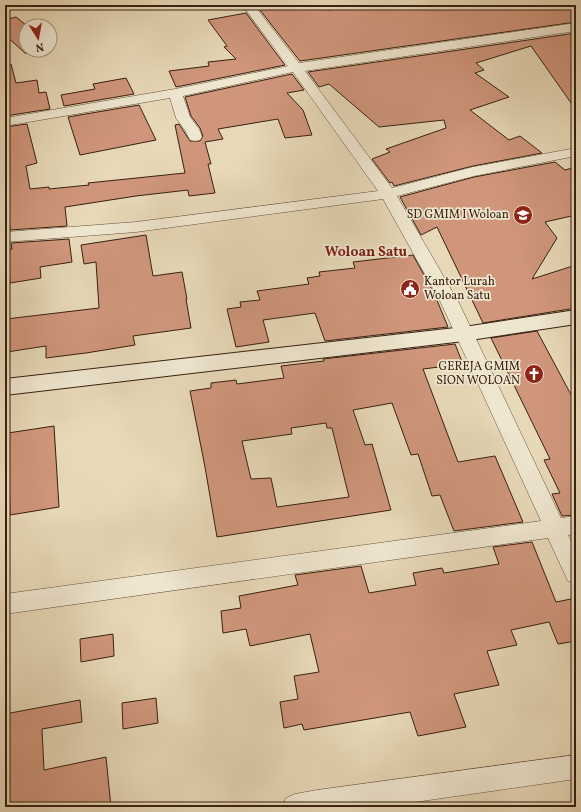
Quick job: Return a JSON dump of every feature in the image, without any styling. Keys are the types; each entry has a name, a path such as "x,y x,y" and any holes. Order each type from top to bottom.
{"main road":[{"path":"5,387 464,334 576,317"}],"street":[{"path":"248,5 388,194 450,303 576,574"},
{"path":"5,122 175,93 295,68 576,27"},
{"path":"175,93 183,118 192,129 195,137"},
{"path":"5,237 136,227 388,194 473,172 576,152"},
{"path":"5,604 576,526"},
{"path":"295,807 371,801 576,767"}],"building":[{"path":"256,5 288,5 291,8 304,5 322,5 327,10 376,5 576,5 576,22 300,61"},
{"path":"246,13 285,65 176,87 169,71 209,66 208,62 236,59 224,47 227,46 208,20"},
{"path":"16,17 18,19 18,47 5,35 5,20"},
{"path":"576,33 576,110 531,46 476,63 484,70 475,73 509,97 470,110 509,140 520,136 542,153 473,166 394,186 392,182 390,183 372,159 390,152 386,149 446,128 444,120 379,127 329,84 319,87 308,72"},
{"path":"11,64 16,83 37,80 39,93 46,92 50,109 5,116 5,65"},
{"path":"292,74 304,90 287,93 303,110 312,135 285,138 278,119 218,129 223,139 205,142 211,164 208,164 215,193 189,196 188,190 65,207 67,226 10,230 7,203 9,202 7,154 5,154 5,127 27,124 37,163 26,166 30,189 49,187 49,189 89,185 88,183 185,173 175,125 179,124 190,141 200,141 203,136 200,128 191,116 185,97"},
{"path":"126,78 134,94 64,106 61,95 95,89 93,84"},
{"path":"139,105 156,140 80,155 68,117"},
{"path":"555,162 565,170 576,167 576,215 545,222 557,238 532,279 576,265 576,308 483,323 437,227 421,235 400,197 474,177"},
{"path":"146,235 153,276 182,272 191,328 133,336 135,345 86,353 46,358 46,346 7,352 6,319 99,308 96,262 84,264 81,245"},
{"path":"69,239 72,262 40,267 41,278 10,283 8,250 12,249 11,243"},
{"path":"413,255 434,293 448,327 325,341 315,313 263,320 269,342 236,347 227,309 241,307 240,302 260,300 257,291 309,284 307,278 320,276 319,272 355,268 353,262"},
{"path":"537,331 576,404 576,515 562,516 552,494 560,493 544,460 550,459 491,338"},
{"path":"455,344 463,364 423,369 458,462 495,456 523,522 454,531 440,495 432,496 418,454 411,455 392,403 353,410 365,445 372,444 391,510 217,537 190,391 211,388 211,383 236,380 237,384 284,378 281,366 324,361 323,359","holes":["326,423 327,428 332,428 349,497 277,507 271,478 251,479 242,441 292,434 291,428"]},
{"path":"54,426 59,507 10,515 8,433"},
{"path":"532,542 556,602 576,598 576,641 558,644 549,622 511,630 517,645 487,651 499,685 454,694 466,727 418,736 410,712 304,730 302,724 284,728 280,702 298,699 294,676 319,672 310,634 250,646 246,629 223,633 221,611 241,608 239,596 298,585 295,575 361,566 369,593 416,585 413,573 442,568 444,573 499,564 493,547"},
{"path":"113,634 114,656 81,662 80,639"},
{"path":"156,698 158,723 123,729 122,703"},
{"path":"80,700 82,722 42,729 44,770 106,757 111,807 5,807 5,714"}],"place":[{"name":"SD GMIM I Woloan","path":"523,215"},
{"name":"Kantor Lurah Woloan Satu","path":"410,289"},
{"name":"GEREJA GMIM SION WOLOAN","path":"534,374"}],"district":[{"name":"Woloan Satu","path":"366,252"}]}
